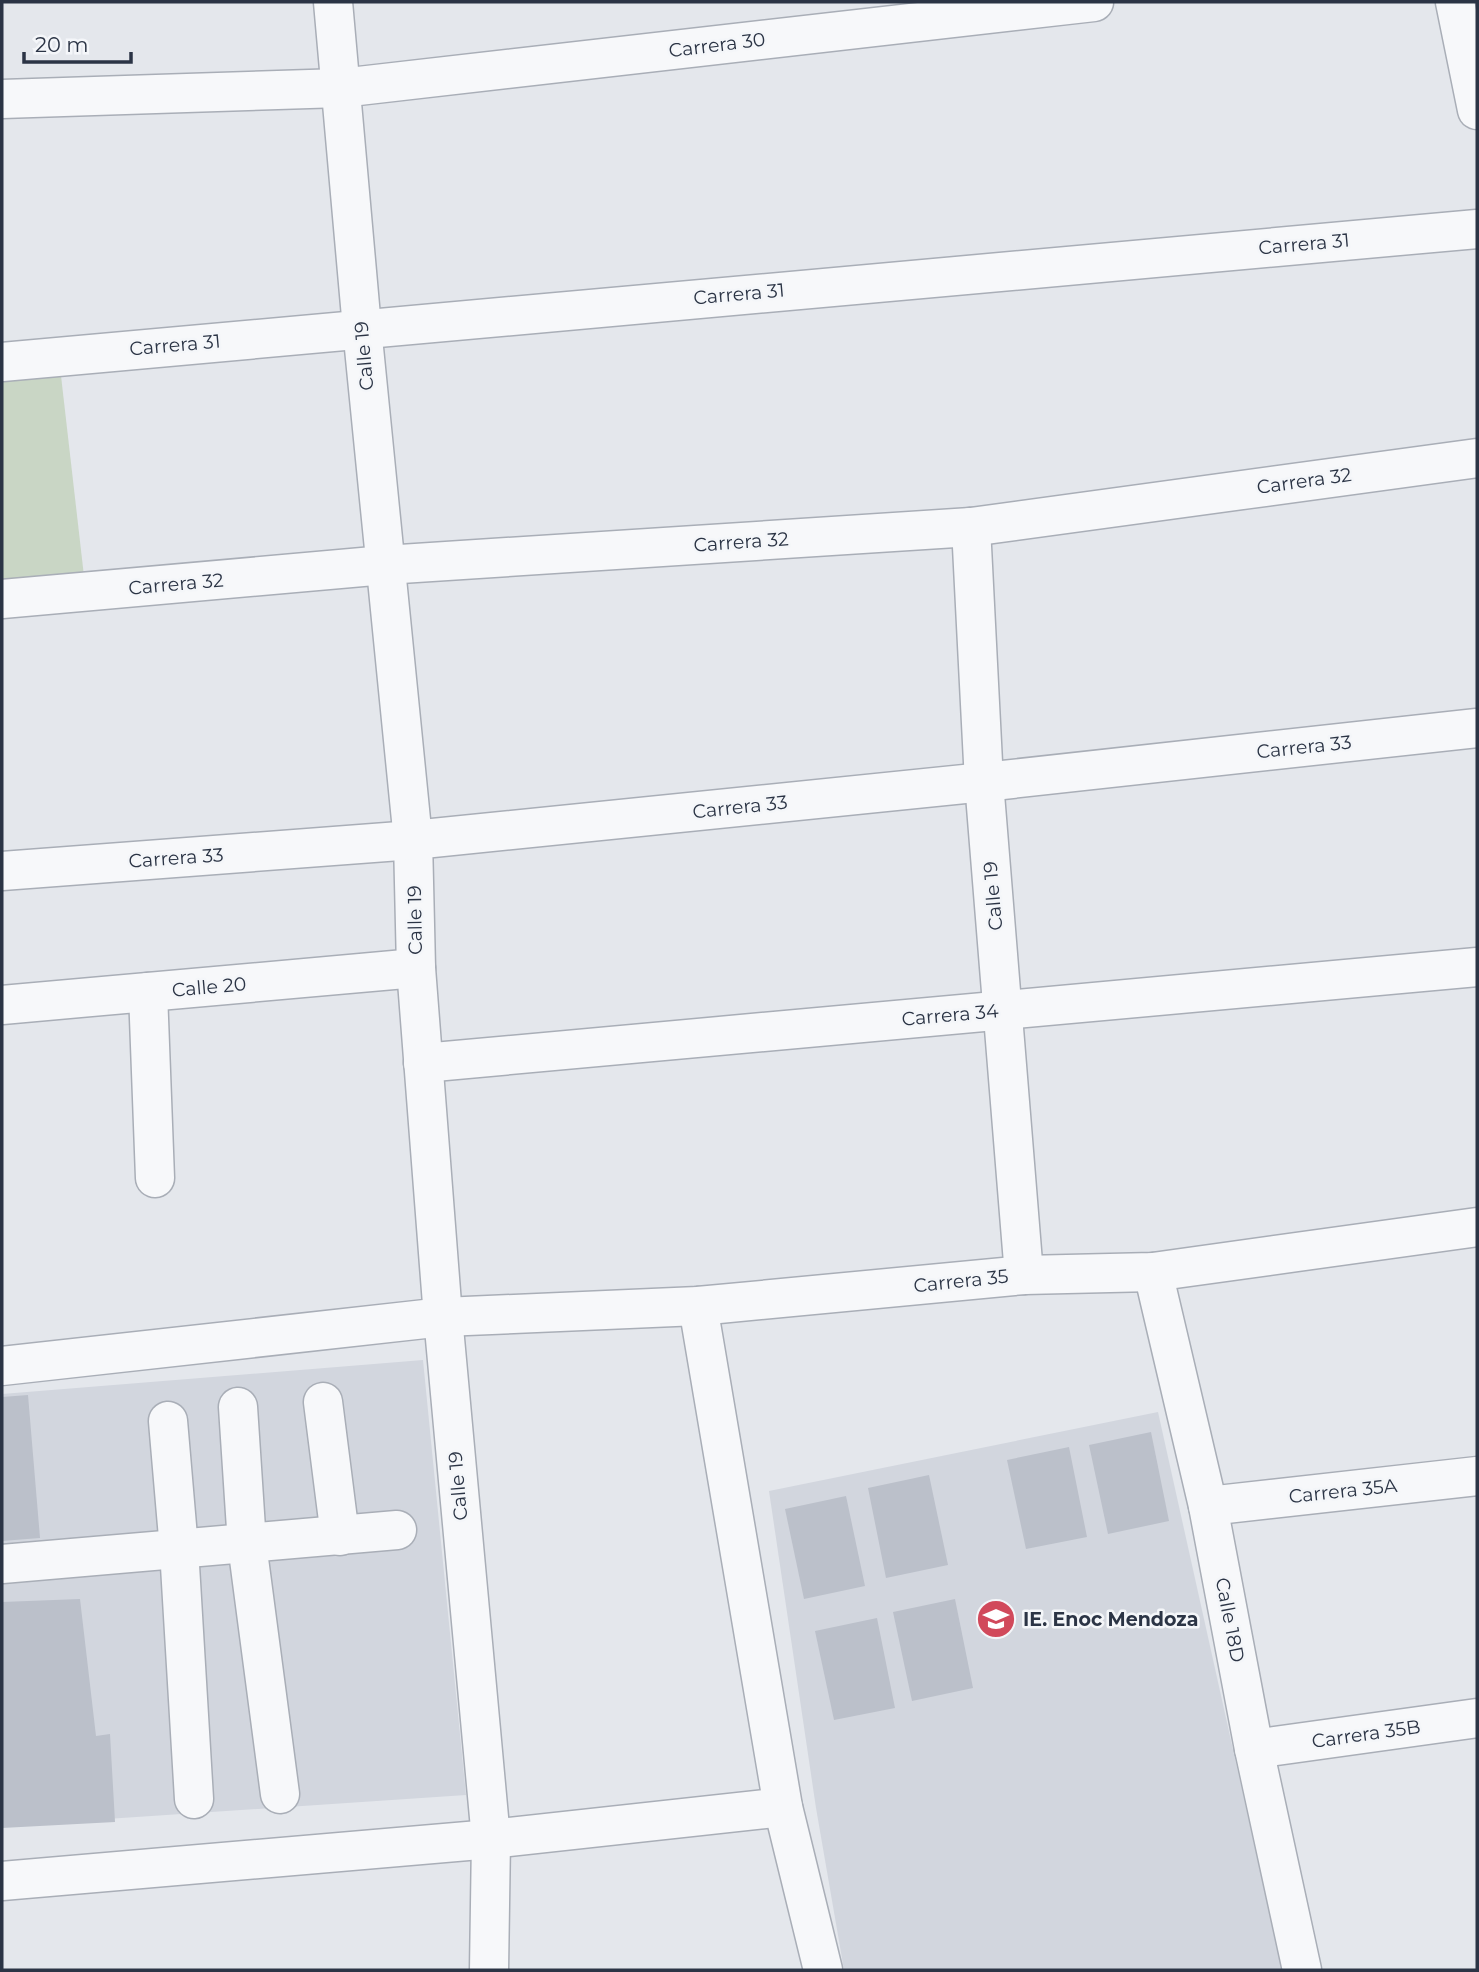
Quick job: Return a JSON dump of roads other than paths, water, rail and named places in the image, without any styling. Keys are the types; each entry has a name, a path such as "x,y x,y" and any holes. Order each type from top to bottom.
{"street":[{"name":"Calle 19","path":"333,2 362,328 413,840 416,968 423,1063 443,1317 491,1839 489,1970"},
{"name":"Carrera 30","path":"2,99 341,88 1094,2"},
{"path":"1463,16 1477,110"},
{"name":"Carrera 31","path":"2,362 1477,229"},
{"name":"Carrera 32","path":"2,599 385,565 971,527 1477,458"},
{"name":"Calle 19","path":"971,527 984,782 1024,1275"},
{"name":"Carrera 33","path":"2,871 413,840 1477,728"},
{"name":"Carrera 34","path":"423,1063 1477,967"},
{"name":"Calle 20","path":"2,1004 416,968"},
{"path":"148,992 155,1178"},
{"name":"Carrera 35","path":"2,1366 443,1317 698,1306 1024,1275 1153,1272 1477,1227"},
{"name":"Calle 18D","path":"1153,1272 1208,1506 1254,1749 1302,1970"},
{"path":"698,1306 783,1807 823,1970"},
{"path":"323,1402 340,1536"},
{"path":"238,1407 247,1544 280,1794"},
{"path":"168,1421 179,1549 194,1799"},
{"name":"Carrera 35A","path":"1208,1506 1477,1476"},
{"path":"2,1564 397,1530"},
{"name":"Carrera 35B","path":"1254,1749 1477,1718"},
{"path":"2,1881 491,1839 783,1807"}],"place":[{"name":"IE. Enoc Mendoza","path":"996,1619"}]}
